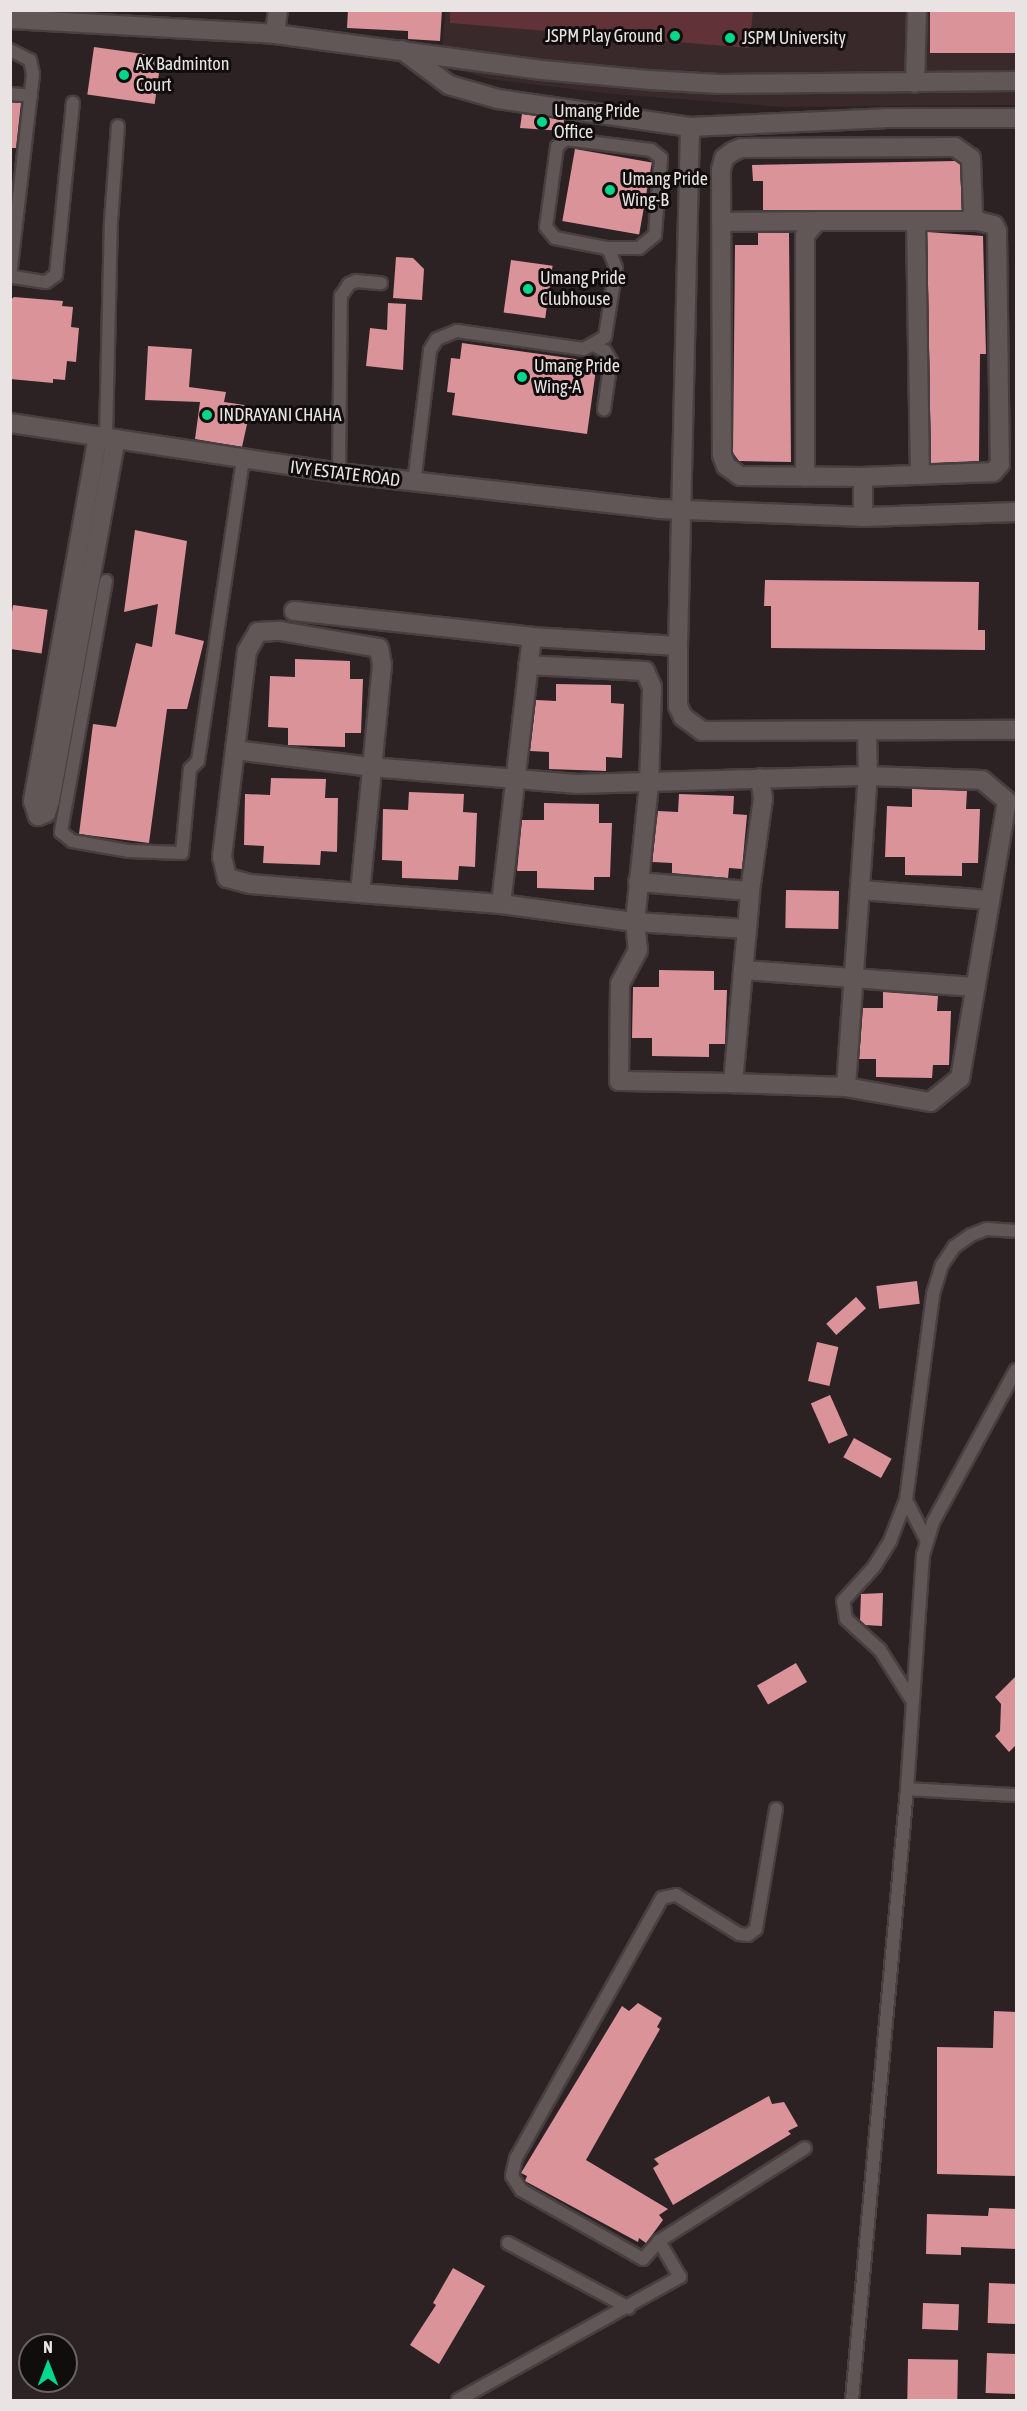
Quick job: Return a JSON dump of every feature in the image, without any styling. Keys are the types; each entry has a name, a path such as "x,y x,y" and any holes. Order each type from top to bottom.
{"street":[{"path":"275,33 278,10"},
{"path":"915,83 917,10"},
{"path":"12,16 275,33 542,70 649,80 720,84 1017,81"},
{"path":"402,50 449,85 498,99 690,127 885,118 1017,118"},
{"path":"690,127 678,646 678,706 683,717 702,731 1017,730"},
{"path":"721,222 978,221 994,225 997,231 1000,464 993,472 863,477 740,476 726,466 722,455 721,222 724,158 741,148 955,147 971,158 971,209 978,221"},
{"path":"805,477 802,244 805,235 818,221"},
{"path":"916,221 920,475"},
{"name":"IVY ESTATE ROAD","path":"10,423 339,474 681,511 863,517 1017,512"},
{"path":"80,632 33,801 38,816 46,813 50,801 80,632 107,437"},
{"path":"863,477 863,517"},
{"path":"294,611 532,637 678,646"},
{"path":"360,893 382,665 379,648 280,631 258,632 248,651 235,750 222,857 227,878 250,884 360,893 501,904 635,922 747,928"},
{"path":"501,904 532,637"},
{"path":"235,750 371,767 515,781 649,785 760,778 868,776 982,780 1007,801 960,1078 930,1102 846,1087 619,1081 620,984 638,950 635,922 649,785 652,687 645,671 528,665"},
{"path":"846,1087 868,776 867,731"},
{"path":"733,1083 750,891 763,800 760,778"},
{"path":"638,882 750,891"},
{"path":"860,890 990,900"},
{"path":"743,970 975,987"}],"lane":[{"path":"10,50 21,52 30,60 33,74 16,190 12,277 46,282 56,275 73,104"},
{"path":"10,94 31,96"},
{"path":"107,437 111,221 118,126"},
{"path":"414,483 430,350 437,339 457,331 584,349 595,346 604,337 616,268 606,248 549,234 546,227 557,147 565,139 651,150 661,158 655,235 639,248 606,248"},
{"path":"339,474 341,297 344,289 356,281 381,283"},
{"path":"595,346 605,351 610,361 604,409"},
{"path":"106,580 80,632 85,695 61,825 64,838 129,851 182,853 190,769 198,761 243,460"},
{"path":"913,1702 886,1659 853,1628 843,1611 848,1593 874,1567 890,1541 906,1500 936,1277 954,1247 971,1235 987,1229 1017,1231"},
{"path":"852,2400 907,1789 926,1539 1017,1370"},
{"path":"906,1500 926,1539"},
{"path":"907,1789 1017,1795"},
{"path":"776,1809 756,1929 748,1935 739,1934 676,1895 663,1898 512,2167 512,2176 521,2190 643,2259 660,2241 806,2148"},
{"path":"458,2400 629,2308 680,2277 660,2241"},
{"path":"507,2243 629,2308"}],"shaded area":[{"name":"JSPM Play Ground","path":"450,10 753,11 749,48 450,23"},
{"name":"JSPM University","path":"445,11 1016,11 1016,105 782,107 613,94 490,79 441,65"}],"building":[{"path":"348,10 442,10 440,41 408,39 408,31 347,28"},
{"path":"930,10 1016,10 1016,53 930,53"},
{"name":"AK Badminton Court","path":"94,47 161,56 155,104 87,95"},
{"path":"10,102 21,103 16,148 10,148"},
{"name":"Umang Pride Office","path":"522,114 564,120 563,131 520,128"},
{"name":"Umang Pride Wing-B","path":"575,149 652,163 639,234 562,221"},
{"path":"956,161 960,164 962,210 763,210 763,181 753,181 752,165"},
{"path":"927,232 983,236 986,354 980,354 979,461 931,463"},
{"path":"758,233 789,233 791,462 739,461 733,453 735,245 758,245"},
{"path":"396,257 413,258 424,269 422,300 393,298"},
{"name":"Umang Pride Clubhouse","path":"511,260 553,266 545,318 504,312"},
{"path":"14,297 63,301 62,306 73,307 71,327 79,328 76,362 67,361 65,380 53,379 53,383 10,379 10,300"},
{"path":"388,303 406,304 403,370 366,366 370,328 387,330"},
{"name":"Umang Pride Wing-A","path":"462,343 597,362 587,434 452,415 455,393 447,392 451,358 460,359"},
{"path":"148,346 192,349 189,387 226,392 224,402 251,406 242,447 195,439 200,402 145,400"},
{"path":"135,530 187,541 175,634 204,641 187,709 167,709 149,843 79,834 93,724 116,727 136,643 152,647 158,604 124,612"},
{"path":"765,580 979,582 978,630 985,630 985,650 771,648 771,606 764,606"},
{"path":"13,605 48,610 42,653 10,649"},
{"path":"295,659 350,661 350,679 363,679 361,733 345,733 345,747 288,745 288,728 268,727 270,676 295,677"},
{"path":"556,684 611,685 611,703 624,704 622,758 606,757 606,771 549,769 549,752 530,751 536,700 556,701"},
{"path":"271,778 326,779 325,798 338,798 337,852 321,851 320,865 263,863 264,846 244,845 245,794 270,795"},
{"path":"912,789 967,791 966,809 980,809 978,863 962,863 962,876 905,875 905,857 885,857 887,806 912,807"},
{"path":"409,792 464,794 463,812 477,813 475,867 459,866 458,880 402,878 402,861 382,860 383,809 408,810"},
{"path":"679,794 734,796 733,814 747,815 742,869 729,868 728,878 672,873 672,863 652,862 658,811 678,812"},
{"path":"544,803 599,804 599,823 612,823 610,877 594,877 594,890 537,888 537,871 517,871 522,820 544,820"},
{"path":"786,890 839,891 838,929 785,928"},
{"path":"659,970 714,971 714,990 727,990 725,1044 709,1044 709,1057 652,1056 652,1038 632,1038 633,987 659,987"},
{"path":"883,992 938,996 937,1011 951,1011 949,1065 933,1065 932,1078 876,1077 876,1059 859,1059 863,1008 883,1008"},
{"path":"917,1281 920,1304 879,1309 876,1286"},
{"path":"856,1297 866,1308 836,1335 826,1324"},
{"path":"817,1342 838,1347 829,1386 808,1381"},
{"path":"830,1395 848,1435 829,1444 811,1404"},
{"path":"854,1438 892,1459 881,1478 843,1457"},
{"path":"883,1593 882,1626 865,1625 860,1621 861,1594"},
{"path":"796,1663 807,1682 768,1705 757,1686"},
{"path":"1017,1675 1017,1744 1009,1752 995,1736 1000,1731 1001,1704 995,1697"},
{"path":"638,2003 662,2018 657,2027 660,2029 586,2160 668,2209 659,2215 663,2220 646,2243 639,2238 638,2242 525,2181 527,2176 521,2173 622,2006 629,2011"},
{"path":"994,2011 1017,2012 1017,2176 937,2174 937,2047 993,2048"},
{"path":"769,2096 772,2104 784,2102 798,2126 788,2131 791,2134 673,2205 653,2168 659,2164 654,2159"},
{"path":"989,2208 1017,2209 1017,2249 961,2247 961,2255 926,2254 927,2214 988,2216"},
{"path":"453,2268 485,2286 439,2364 410,2345 436,2305 433,2303"},
{"path":"989,2283 1016,2284 1016,2324 988,2323"},
{"path":"923,2303 959,2304 958,2330 922,2329"},
{"path":"987,2353 1016,2354 1016,2394 986,2393"},
{"path":"908,2359 958,2360 957,2400 907,2400"}],"place":[{"name":"JSPM Play Ground","path":"675,36"},
{"name":"JSPM University","path":"730,38"},
{"name":"AK Badminton Court","path":"124,75"},
{"name":"Umang Pride Office","path":"542,122"},
{"name":"Umang Pride Wing-B","path":"610,190"},
{"name":"Umang Pride Clubhouse","path":"528,289"},
{"name":"Umang Pride Wing-A","path":"522,377"},
{"name":"INDRAYANI CHAHA","path":"207,415"}]}
